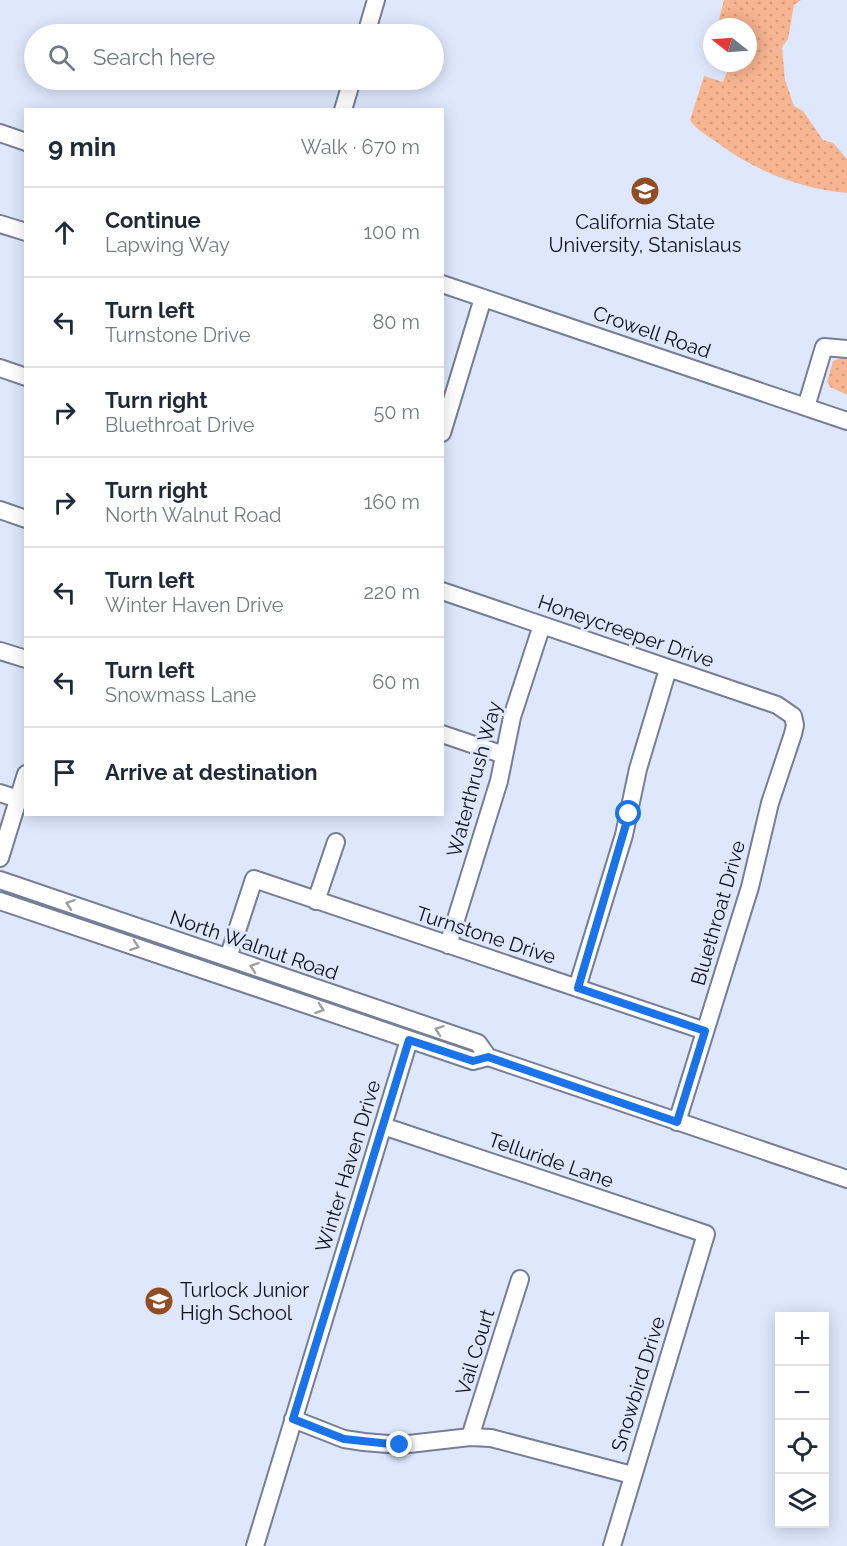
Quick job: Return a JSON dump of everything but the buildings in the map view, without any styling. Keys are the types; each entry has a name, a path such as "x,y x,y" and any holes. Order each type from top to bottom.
{"street":[{"path":"369,24 376,0"},
{"path":"344,108 349,90"},
{"path":"0,133 24,141"},
{"path":"0,224 24,231"},
{"name":"Crowell Road","path":"444,285 847,421"},
{"path":"444,426 483,298"},
{"path":"806,407 824,346 847,349"},
{"path":"0,368 24,376"},
{"path":"0,510 24,518"},
{"name":"Honeycreeper Drive","path":"444,592 777,705 793,716"},
{"name":"Waterthrush Way","path":"448,945 499,781 512,717 542,625"},
{"path":"0,651 24,658"},
{"path":"578,988 624,835 638,769 668,669"},
{"name":"Bluethroat Drive","path":"677,1122 752,879 770,803 793,734 795,725 793,716"},
{"path":"444,735 504,755"},
{"path":"0,858 24,780"},
{"path":"0,793 18,799"},
{"path":"316,901 336,842"},
{"name":"Turnstone Drive","path":"228,958 254,879 705,1031"},
{"name":"North Walnut Road","path":"0,880 478,1043 488,1057"},
{"name":"North Walnut Road","path":"0,901 409,1040 473,1061 488,1057 847,1179"},
{"name":"Winter Haven Drive","path":"255,1546 409,1040"},
{"name":"Telluride Lane","path":"383,1126 706,1234"},
{"name":"Snowbird Drive","path":"612,1546 706,1234"},
{"name":"Vail Court","path":"470,1437 520,1279"},
{"path":"293,1419 344,1439 364,1442 420,1444 470,1437 491,1438 632,1475"}],"shaded area":[{"path":"724,0 801,0 794,5 788,39 782,47 785,80 794,106 803,111 823,140 833,143 847,159 847,193 794,182 761,169 730,152 701,132 690,120 704,76 723,82 727,72 757,72 757,18 719,18"},
{"path":"841,355 847,356 847,395 830,387 827,382 833,361 841,358"}],"place":[{"name":"California State University, Stanislaus","path":"645,191"},
{"name":"Turlock Junior High School","path":"159,1301"}],"route":[{"path":"400,1445 344,1439 293,1419 409,1040 473,1061 488,1057 677,1122 705,1031 578,988 629,814"}]}
